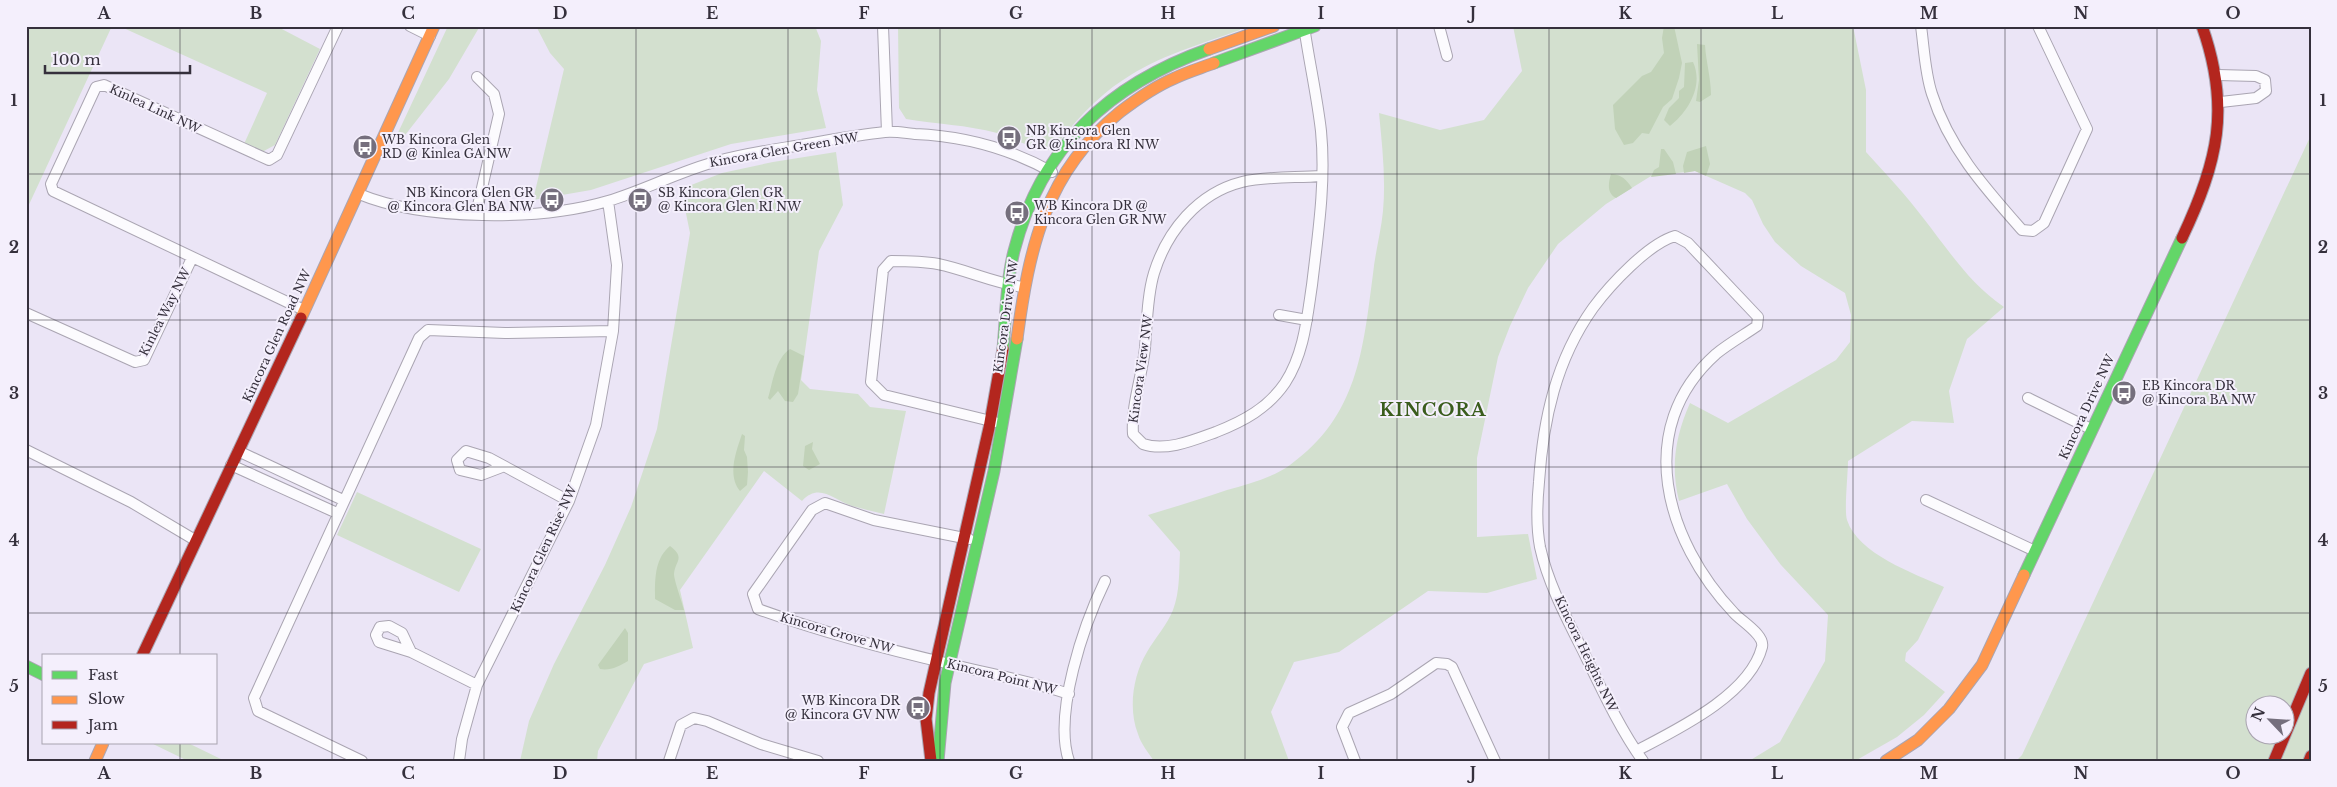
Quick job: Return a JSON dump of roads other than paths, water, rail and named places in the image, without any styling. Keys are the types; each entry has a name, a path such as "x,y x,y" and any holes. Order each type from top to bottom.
{"main road":[{"name":"Kincora Drive NW","path":"931,761 926,719 936,660 991,420 998,383 1014,253 1021,226 1032,197 1048,169 1084,124 1121,92 1163,67 1274,26"},
{"name":"Kincora Drive NW","path":"1886,761 1918,740 1949,709 1982,665 2202,195 2213,156 2221,102 2213,53 2202,26"},
{"name":"Kincora Drive NW","path":"938,761 943,697 1003,424 1014,364 1029,254 1038,226 1062,177 1096,132 1113,116 1152,90 1174,78 1308,27"},
{"name":"Kincora Glen Road NW","path":"143,654 432,31"},
{"path":"26,666 42,674"},
{"path":"2274,761 2311,673"},
{"path":"95,761 102,744"},
{"path":"2309,761 2311,756"}],"street":[{"name":"Kinlea Link NW","path":"304,310 53,191 51,184 96,87 104,85 269,160 277,155 338,26"},
{"path":"410,26 432,31"},
{"path":"883,26 886,132"},
{"path":"1439,26 1447,56"},
{"path":"1920,26 1931,93 1947,134 1978,181 2022,230 2033,231 2044,223 2087,129 2038,26"},
{"name":"Kincora View NW","path":"1308,27 1321,132 1322,207 1307,320 1300,350 1290,374 1274,396 1255,414 1195,440 1168,446 1143,444 1133,434 1133,415 1144,358 1154,275 1164,246 1190,210 1204,199 1242,182 1321,176"},
{"path":"2218,75 2256,76 2265,80 2266,92 2256,98 2221,102"},
{"path":"476,214 499,114 494,94 477,77"},
{"name":"Kincora Glen Green NW","path":"358,194 380,203 431,213 516,214 554,211 608,201 686,170 719,160 816,142 886,132 929,134 987,144 1020,155 1062,177"},
{"name":"Kincora Glen Rise NW","path":"459,761 462,739 477,685 569,501 596,425 614,331 617,265 608,201"},
{"name":"Kincora Heights NW","path":"1675,236 1688,244 1758,317 1757,326 1716,354 1690,385 1678,405 1667,439 1666,471 1670,504 1692,554 1709,582 1734,613 1760,638 1762,646 1751,671 1722,700 1640,757 1563,612 1546,567 1540,547 1538,528 1539,472 1548,408 1559,370 1575,337 1601,297 1615,282 1648,253 1675,236"},
{"name":"Kinlea Way NW","path":"26,313 135,362 144,360 192,258"},
{"path":"1003,424 884,395 871,382 883,270 891,261 917,261 938,264 1009,285 1023,287"},
{"path":"1279,315 1307,320"},
{"path":"362,761 258,711 254,698 343,500 419,338 428,330 505,333 614,331"},
{"path":"2028,398 2091,429"},
{"path":"26,450 131,502 195,540"},
{"path":"238,451 343,500"},
{"path":"232,464 337,514"},
{"path":"502,468 569,501"},
{"path":"1926,500 2035,551"},
{"name":"Kincora Grove NW","path":"936,660 805,626 758,609 753,594 812,510 825,503 874,520 978,541"},
{"name":"Kincora Point NW","path":"1069,761 1065,722 1068,694 1087,624 1105,581"},
{"path":"411,652 477,685"},
{"name":"Kincora Point NW","path":"936,660 1036,683 1068,694"},
{"path":"1354,761 1342,728 1348,713 1391,694 1436,663 1447,664 1452,667 1495,761"},
{"path":"669,761 681,725 694,718 707,721 799,759 818,761"}],"place":[{"name":"NB Kincora Glen GR @ Kincora RI NW","path":"1009,138"},
{"name":"WB Kincora Glen RD @ Kinlea GA NW","path":"365,147"},
{"name":"NB Kincora Glen GR @ Kincora Glen BA NW","path":"552,200"},
{"name":"SB Kincora Glen GR @ Kincora Glen RI NW","path":"640,200"},
{"name":"WB Kincora DR @ Kincora Glen GR NW","path":"1017,213"},
{"name":"EB Kincora DR @ Kincora BA NW","path":"2124,393"},
{"name":"WB Kincora DR @ Kincora GV NW","path":"918,708"}],"district":[{"name":"KINCORA","path":"1433,410"}]}
